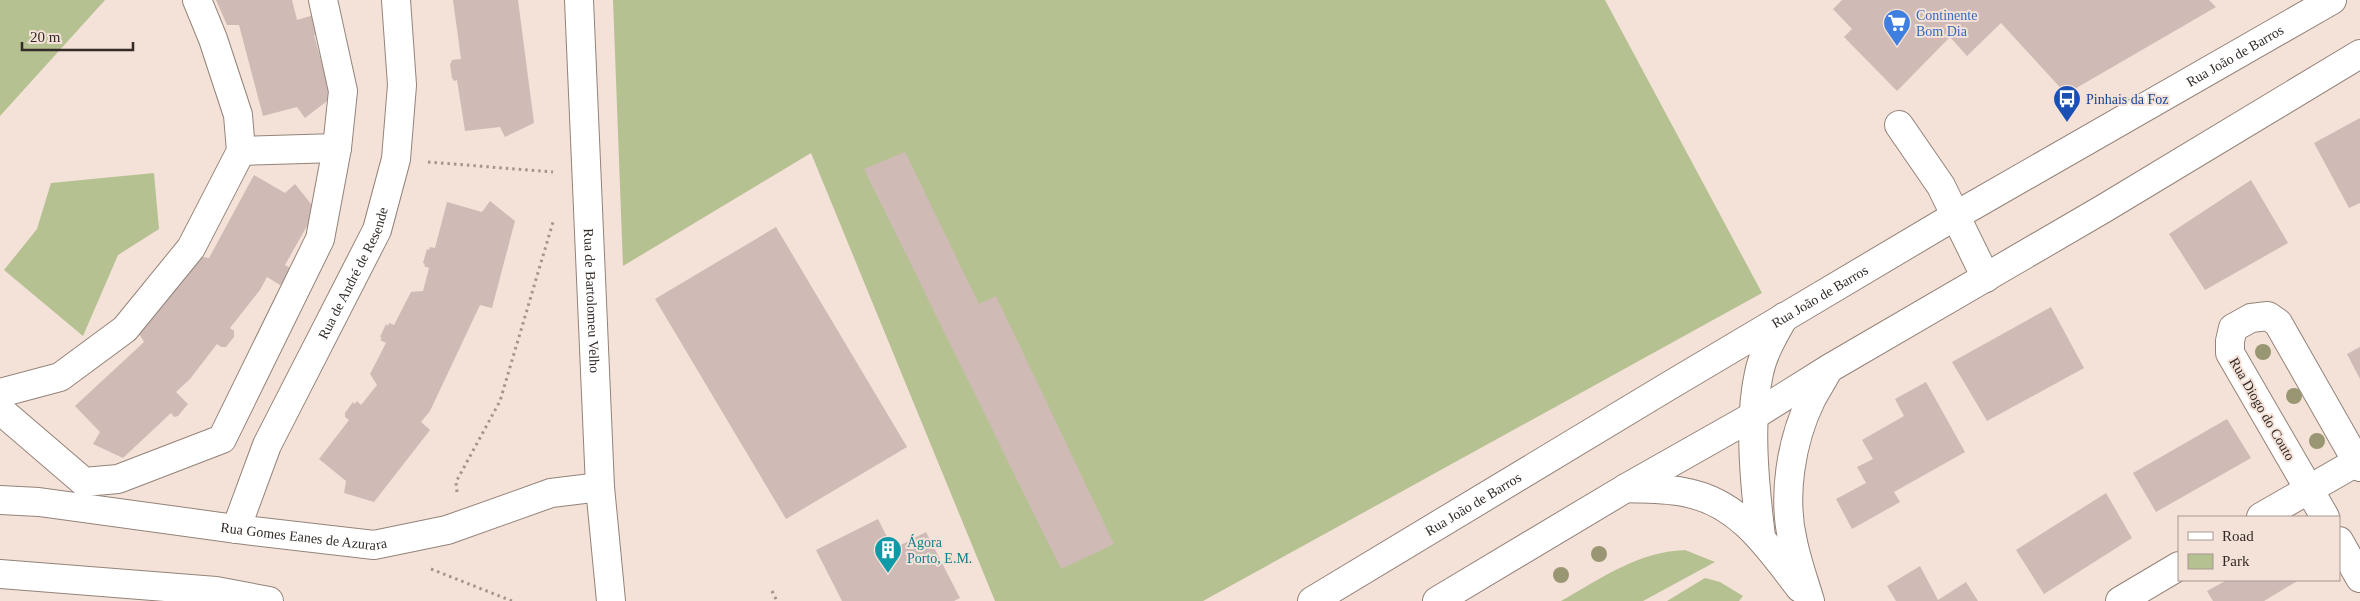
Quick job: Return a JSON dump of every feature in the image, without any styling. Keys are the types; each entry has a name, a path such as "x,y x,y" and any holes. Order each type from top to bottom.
{"street":[{"path":"0,393 60,378 125,328 191,248 241,151 238,115 197,0"},
{"path":"0,410 84,482 118,479 222,439 320,238 338,148 343,91 323,0"},
{"name":"Rua de André de Resende","path":"236,529 267,445 377,230 396,160 402,84 396,0"},
{"name":"Rua de Bartolomeu Velho","path":"579,0 600,487 611,601"},
{"name":"Rua João de Barros","path":"1312,601 1955,216 2332,0"},
{"path":"1437,601 1626,488 1755,415 1830,368 1986,278 2360,54"},
{"path":"1899,125 1941,186 1986,278"},
{"path":"241,151 338,148"},
{"name":"Rua Diogo do Couto","path":"2324,516 2230,353 2233,328 2251,318 2268,316 2278,323 2359,463"},
{"path":"1761,537 1755,471 1755,415 1759,373 1766,350 1784,317"},
{"path":"1810,601 1792,541 1789,508 1791,471 1798,434 1810,401 1830,368"},
{"path":"2263,516 2359,463"},
{"name":"Rua Gomes Eanes de Azurara","path":"0,500 39,502 374,546 447,530 551,493 600,487"},
{"path":"1626,488 1688,492 1711,500 1742,518 1761,537 1810,601"},
{"path":"2340,543 2360,578"},
{"path":"2120,601 2178,567"},
{"path":"0,574 269,601"}],"path":[{"path":"396,160 556,173 556,164"},
{"path":"460,525 456,482 500,401 554,222"},
{"path":"429,568 512,601"},
{"path":"772,591 777,601"}],"green space":[{"path":"0,0 105,0 0,116"},
{"path":"613,0 1605,0 1762,293 1203,601 995,601 811,153 623,266"},
{"path":"154,173 159,229 118,255 83,336 4,270 37,229 51,183"},
{"path":"1685,550 1715,562 1643,601 1561,601 1635,561 1668,552"},
{"path":"1705,578 1720,582 1743,596 1739,601 1667,601"}],"building":[{"path":"216,0 292,0 297,20 314,15 318,34 314,35 331,98 305,118 297,107 263,116 239,25 227,25"},
{"path":"453,0 518,0 534,123 505,137 500,127 465,131 457,80 454,81 452,78 450,65 452,60 461,59"},
{"path":"1842,0 2209,0 2216,7 2066,94 2001,23 1967,56 1950,37 1897,91 1844,37 1852,29 1833,9"},
{"path":"2360,118 2360,203 2349,208 2314,143"},
{"path":"905,152 979,304 996,296 1114,544 1061,569 864,169"},
{"path":"254,175 285,193 295,184 316,210 285,265 290,268 284,283 280,285 267,277 260,290 230,328 234,331 234,337 226,347 221,347 217,344 190,379 176,392 188,404 178,416 174,417 171,413 123,458 93,444 100,432 75,406 144,342 138,332 198,256 209,258"},
{"path":"2251,180 2288,243 2205,290 2169,234"},
{"path":"490,201 515,221 492,308 480,305 430,411 421,422 430,430 374,502 344,493 346,481 319,459 349,420 345,417 345,413 353,402 355,404 357,401 361,405 377,385 370,374 386,343 380,340 382,338 380,337 386,324 388,326 389,323 394,325 411,292 423,291 429,268 424,266 425,264 423,263 427,249 429,250 430,247 435,248 447,202 482,212"},
{"path":"776,227 907,447 786,519 655,299"},
{"path":"2051,307 2084,368 1987,421 1952,362"},
{"path":"2360,347 2360,379 2347,354"},
{"path":"1926,382 1965,452 1894,492 1900,502 1852,529 1836,499 1866,483 1857,467 1873,459 1862,440 1904,416 1895,399"},
{"path":"2227,419 2251,458 2156,512 2133,473"},
{"path":"2106,493 2132,538 2044,594 2016,550"},
{"name":"Ágora Porto, E.M.","path":"878,519 893,549 926,532 960,598 954,601 842,601 816,550"},
{"path":"1920,566 1938,600 1966,582 1978,601 1896,601 1887,586"},
{"path":"2225,581 2297,581 2264,601 2213,601 2207,591"}],"place":[{"name":"Continente Bom Dia","path":"1897,47"},
{"name":"Pinhais da Foz","path":"2067,123"},
{"name":"Ágora Porto, E.M.","path":"888,574"}]}
